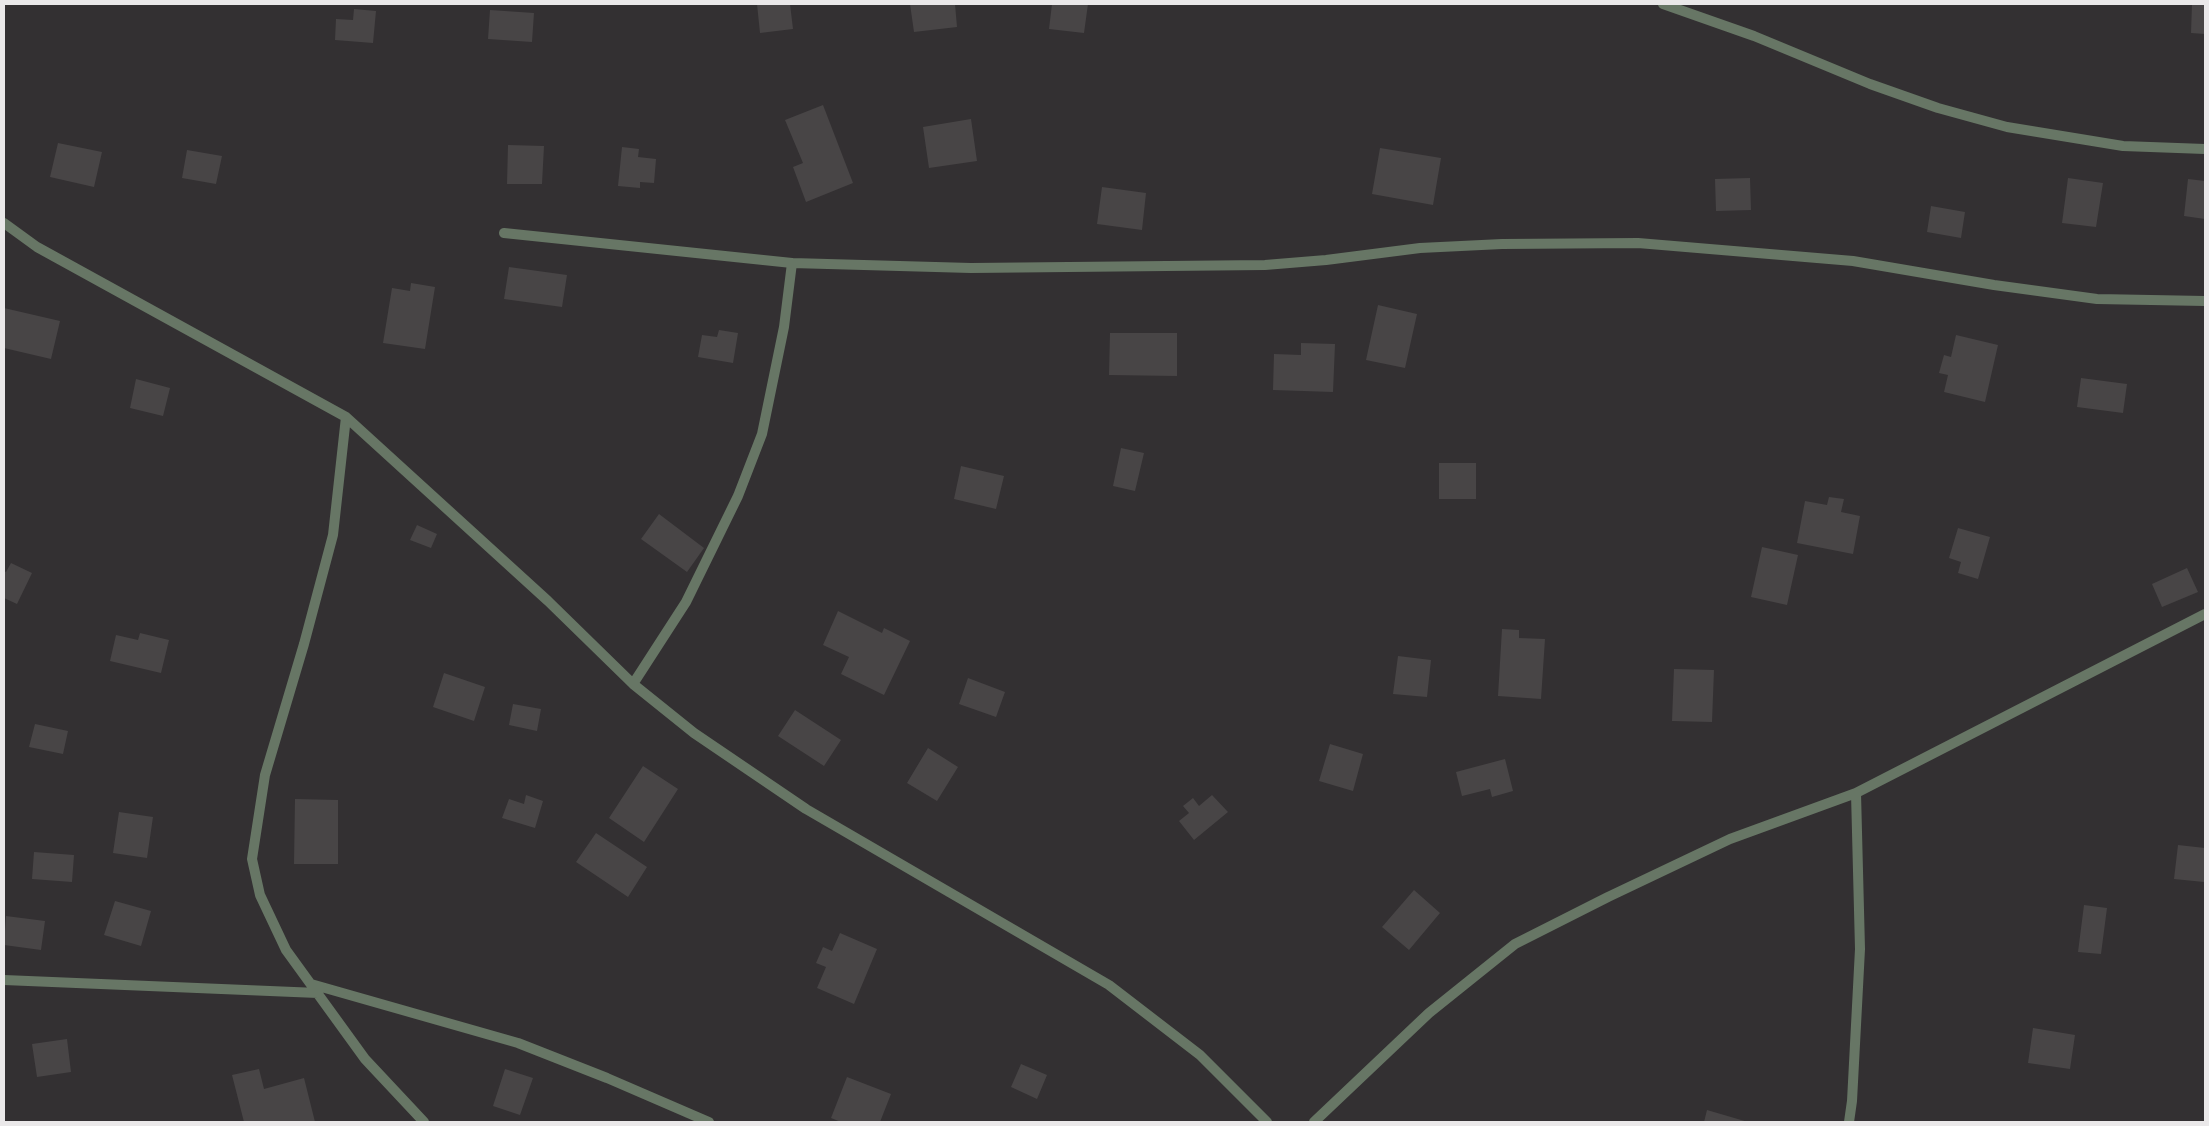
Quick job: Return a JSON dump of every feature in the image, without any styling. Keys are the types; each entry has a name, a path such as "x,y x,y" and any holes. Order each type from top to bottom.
{"street":[{"path":"1663,4 1754,36 1870,84 1938,108 2007,127 2123,146 2205,149"},
{"path":"4,223 38,247 346,417 541,595 633,684 694,733 806,809 1109,985 1200,1055 1263,1121"},
{"path":"504,233 792,263 971,268 1266,265 1326,260 1420,248 1502,244 1638,243 1853,262 1994,285 2098,298 2205,300"},
{"path":"633,684 686,602 745,478 762,434 784,327 792,263"},
{"path":"346,417 333,535 266,775 252,859 260,896 286,950 365,1059 424,1122"},
{"path":"1314,1122 1428,1013 1515,944 1608,897 1730,840 1856,793 2205,614"},
{"path":"1848,1122 1852,1102 1860,949 1856,793"},
{"path":"4,980 318,993"},
{"path":"311,984 518,1043 607,1078 709,1122"}],"building":[{"path":"757,4 790,4 793,29 760,33"},
{"path":"910,4 955,4 957,27 914,32"},
{"path":"1052,4 1088,4 1084,33 1049,29"},
{"path":"2192,4 2205,4 2205,34 2191,33"},
{"path":"354,9 376,11 373,43 335,40 336,19 353,20"},
{"path":"490,10 534,13 532,42 488,39"},
{"path":"823,105 853,183 806,202 793,167 803,163 785,120"},
{"path":"971,119 977,161 929,168 923,127"},
{"path":"58,143 102,152 94,187 50,177"},
{"path":"508,145 544,146 542,184 507,184"},
{"path":"622,147 639,149 638,157 656,159 654,183 640,182 640,188 618,186"},
{"path":"1380,148 1441,158 1433,205 1372,194"},
{"path":"187,150 222,156 216,184 182,178"},
{"path":"1750,178 1751,210 1716,211 1715,179"},
{"path":"2068,178 2103,183 2096,227 2062,223"},
{"path":"2188,179 2205,181 2205,219 2184,216"},
{"path":"1102,187 1146,193 1142,230 1097,224"},
{"path":"1931,206 1965,212 1961,238 1927,232"},
{"path":"509,267 567,275 562,307 504,299"},
{"path":"411,283 435,287 425,349 383,343 392,288 410,291"},
{"path":"1378,305 1417,314 1405,368 1366,360"},
{"path":"4,308 60,321 51,359 4,348"},
{"path":"719,330 738,333 733,363 698,357 702,335 717,337"},
{"path":"1110,333 1177,333 1177,376 1109,375"},
{"path":"1956,335 1998,345 1985,402 1944,392 1948,375 1939,373 1944,355 1951,357"},
{"path":"1301,343 1335,344 1333,392 1273,390 1274,354 1301,355"},
{"path":"2081,378 2127,384 2123,413 2077,407"},
{"path":"136,379 170,388 163,416 130,408"},
{"path":"1121,448 1144,453 1135,491 1113,486"},
{"path":"1439,463 1476,463 1476,499 1439,499"},
{"path":"961,466 1004,476 996,509 954,499"},
{"path":"1829,497 1844,499 1841,512 1860,516 1853,554 1797,543 1805,501 1827,505"},
{"path":"659,514 704,548 687,572 641,539"},
{"path":"417,525 437,534 431,548 410,540"},
{"path":"1958,528 1990,537 1978,579 1958,573 1961,562 1949,558"},
{"path":"1762,547 1798,555 1787,605 1751,597"},
{"path":"11,563 32,573 17,604 4,598 4,571 6,572"},
{"path":"2187,568 2198,592 2162,607 2152,584"},
{"path":"838,611 882,633 884,628 910,641 884,695 841,674 849,657 823,645"},
{"path":"1502,629 1519,630 1519,638 1545,639 1541,699 1498,696"},
{"path":"140,633 169,640 161,673 110,661 116,635 138,640"},
{"path":"1398,656 1431,660 1427,697 1393,694"},
{"path":"1674,669 1714,670 1712,722 1672,721"},
{"path":"444,673 485,687 474,721 433,707"},
{"path":"968,678 1005,692 996,717 959,704"},
{"path":"513,704 541,709 537,731 509,725"},
{"path":"795,710 841,740 824,766 778,736"},
{"path":"35,724 68,731 63,754 29,747"},
{"path":"1330,744 1363,754 1353,791 1319,781"},
{"path":"928,748 958,767 937,801 907,783"},
{"path":"1505,759 1513,791 1492,797 1490,789 1462,796 1456,772"},
{"path":"643,766 678,789 644,842 609,818"},
{"path":"526,795 543,801 535,828 502,818 509,799 524,804"},
{"path":"1212,795 1228,812 1194,840 1179,821 1189,813 1183,806 1193,798 1199,806"},
{"path":"295,799 338,800 338,864 294,864"},
{"path":"119,812 153,817 147,858 113,853"},
{"path":"596,833 647,867 628,897 576,862"},
{"path":"2178,845 2205,848 2204,882 2174,879"},
{"path":"34,852 74,855 72,882 32,879"},
{"path":"1414,890 1440,913 1409,950 1382,927"},
{"path":"115,901 151,911 141,946 104,935"},
{"path":"2084,905 2107,908 2101,954 2078,952"},
{"path":"6,916 45,921 41,950 4,945"},
{"path":"840,933 877,949 854,1004 817,988 826,967 816,963 823,947 832,951"},
{"path":"2033,1028 2075,1035 2070,1069 2028,1063"},
{"path":"67,1039 71,1072 37,1077 32,1044"},
{"path":"1021,1064 1047,1075 1037,1099 1011,1087"},
{"path":"259,1069 264,1089 304,1078 315,1122 244,1122 232,1075"},
{"path":"505,1069 533,1078 520,1115 493,1106"},
{"path":"847,1077 891,1094 880,1122 841,1122 831,1118"},
{"path":"1707,1110 1748,1122 1704,1122"}]}
